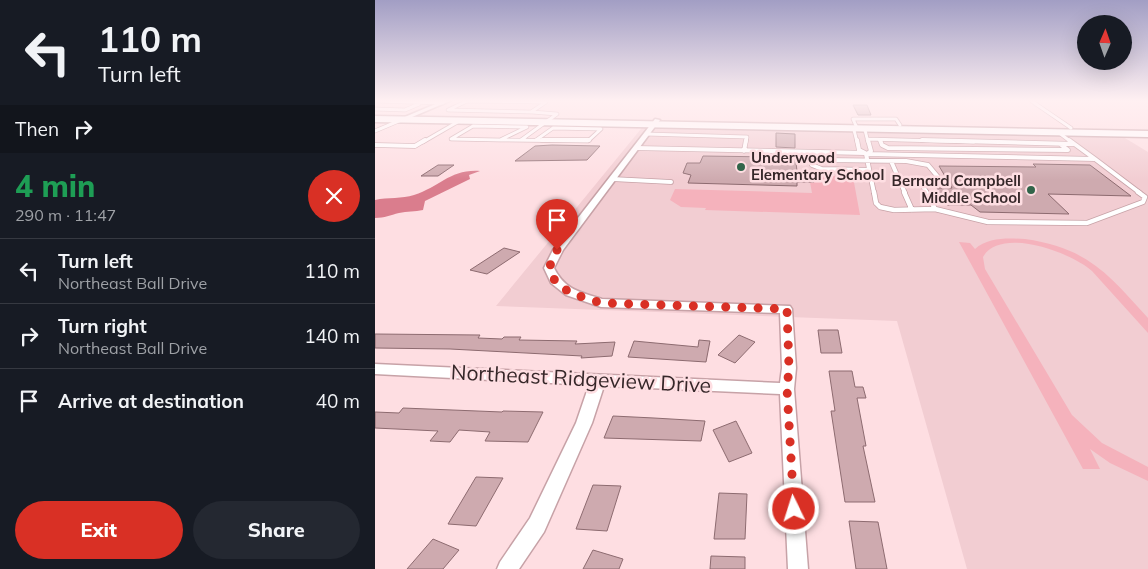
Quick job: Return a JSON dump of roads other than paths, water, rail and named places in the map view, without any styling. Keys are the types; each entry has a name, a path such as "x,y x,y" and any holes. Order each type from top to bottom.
{"main road":[{"path":"875,127 1148,134"},
{"path":"989,127 1148,130"}],"street":[{"path":"652,127 557,250 549,268 555,281 570,293 601,303 787,309 789,368 787,389 798,569"},
{"name":"Northeast Ridgeview Drive","path":"375,369 787,389"},
{"path":"507,569 537,525 584,423 598,381"}],"lane":[{"path":"375,145 415,146 450,127"},
{"path":"472,127 451,139 588,142 601,129 553,128 536,140"},
{"path":"500,140 527,127 503,127"},
{"path":"521,140 541,127"},
{"path":"856,127 854,130 859,150 866,154"},
{"path":"857,127 865,130 871,151 866,154"},
{"path":"866,154 876,203 880,207 894,210 935,209 988,222 1087,223 1143,202 1145,197 1059,132"},
{"path":"646,134 747,137 744,151"},
{"path":"867,139 1074,144"},
{"path":"879,140 882,145 888,148 1067,150 1059,143"},
{"path":"972,142 985,157"},
{"path":"636,148 1095,159"},
{"path":"869,170 822,169 812,165 821,160 894,161 928,165 935,170 938,177 926,183 924,188 935,209"},
{"path":"894,161 912,210"},
{"path":"612,179 671,182"}],"place":[{"name":"Underwood Elementary School","path":"741,167"},
{"name":"Bernard Campbell Middle School","path":"1031,190"}]}
